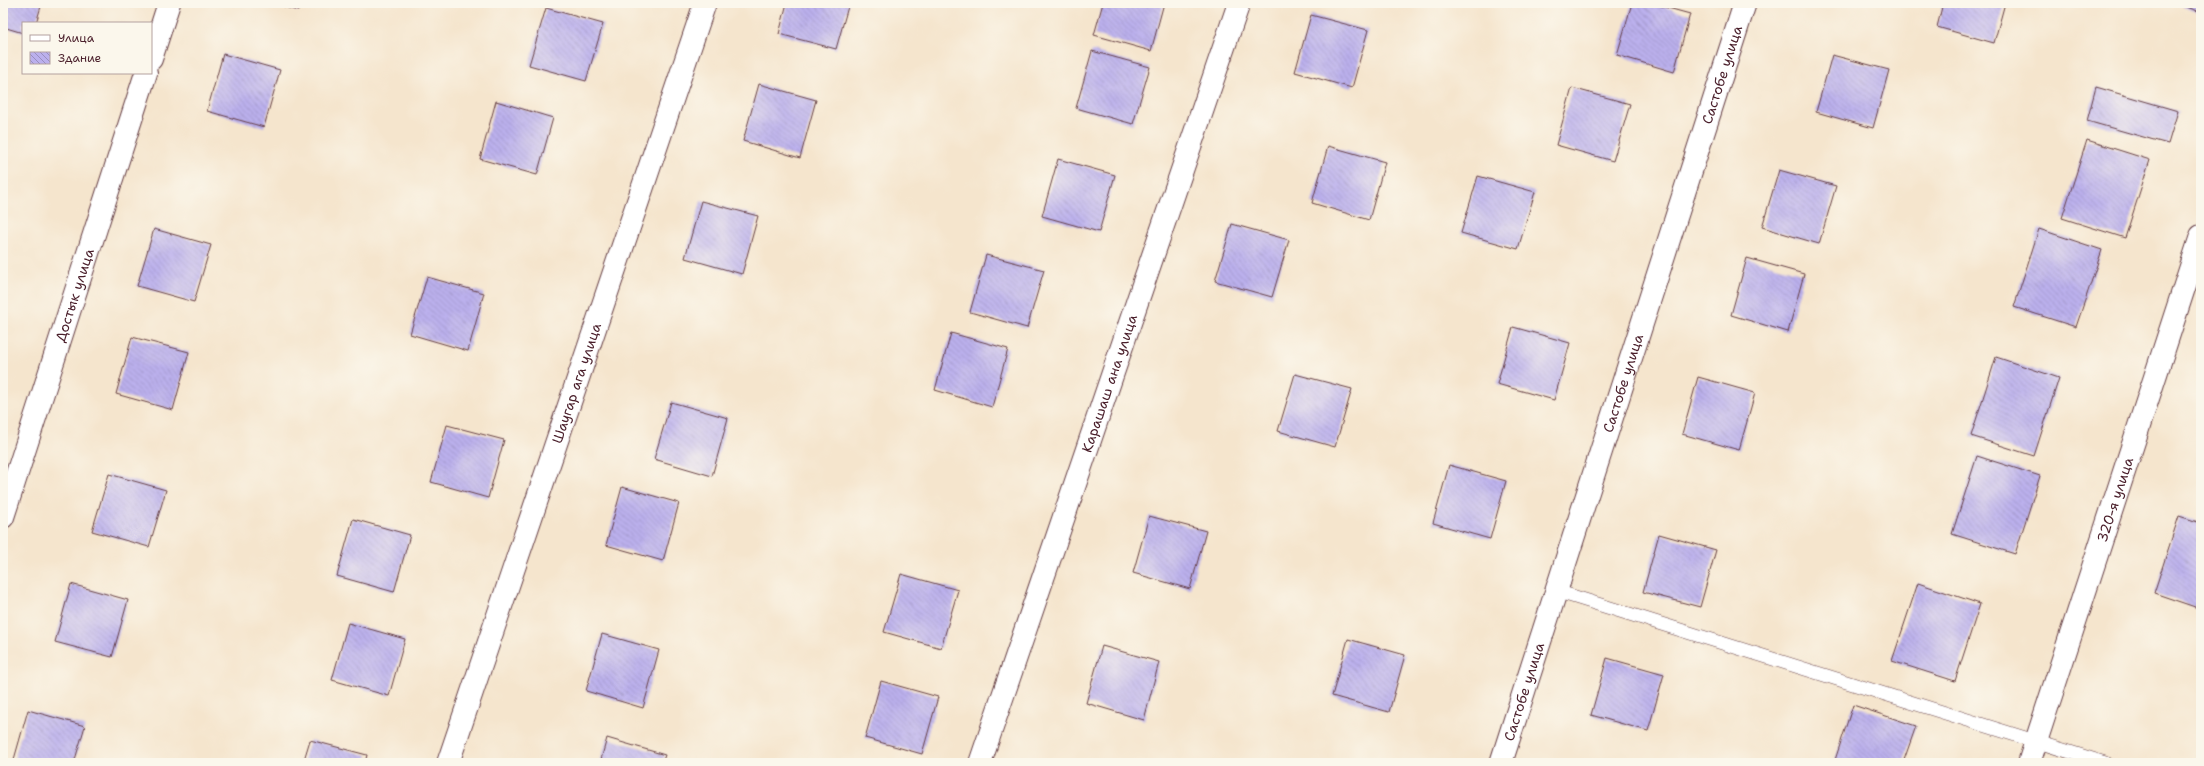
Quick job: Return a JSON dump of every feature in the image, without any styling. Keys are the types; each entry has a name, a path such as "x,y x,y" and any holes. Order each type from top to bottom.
{"street":[{"path":"152,56 169,3"},
{"name":"Шаугар ага улица","path":"448,763 704,3"},
{"name":"Карашаш ана улица","path":"980,763 1239,3"},
{"name":"Састобе улица","path":"1500,763 1745,3"},
{"name":"Достык улица","path":"3,517 146,74"},
{"name":"320-я улица","path":"2028,763 2201,236"}],"lane":[{"path":"1556,591 2105,763"}],"building":[{"path":"3,3 42,3 36,22 22,22 22,33 3,27"},
{"path":"272,3 301,3 298,11"},
{"path":"787,3 849,3 836,49 779,34"},
{"path":"1103,3 1164,3 1151,51 1094,35"},
{"path":"1632,3 1650,3 1690,14 1674,72 1617,55"},
{"path":"1943,3 2005,3 1994,43 1937,27"},
{"path":"2175,3 2201,3 2201,12"},
{"path":"546,8 603,24 586,81 529,65"},
{"path":"1311,15 1368,30 1352,88 1295,72"},
{"path":"1092,51 1150,67 1133,124 1076,108"},
{"path":"223,54 280,70 264,127 207,111"},
{"path":"1832,55 1889,70 1873,128 1816,112"},
{"path":"759,84 816,100 800,158 743,141"},
{"path":"2096,87 2178,111 2168,144 2087,121"},
{"path":"1572,88 1630,104 1613,161 1556,145"},
{"path":"496,101 553,118 537,175 480,159"},
{"path":"2087,140 2150,160 2125,238 2062,218"},
{"path":"1328,146 1385,162 1369,220 1312,203"},
{"path":"1058,159 1115,175 1099,232 1042,216"},
{"path":"1779,170 1836,186 1819,244 1762,227"},
{"path":"1478,176 1535,192 1518,249 1461,233"},
{"path":"701,201 758,216 742,274 685,258"},
{"path":"1232,224 1289,240 1272,297 1215,281"},
{"path":"154,229 211,245 194,302 137,286"},
{"path":"2039,229 2102,250 2076,327 2014,307"},
{"path":"986,255 1044,270 1027,328 970,312"},
{"path":"1747,258 1804,274 1788,332 1731,315"},
{"path":"427,277 484,293 468,351 410,334"},
{"path":"1513,327 1570,343 1554,400 1497,384"},
{"path":"951,333 1008,349 992,407 935,390"},
{"path":"132,337 189,352 173,410 116,394"},
{"path":"1996,357 2059,378 2034,456 1971,436"},
{"path":"1295,374 1352,389 1335,447 1278,431"},
{"path":"1698,377 1755,393 1739,450 1682,434"},
{"path":"671,402 728,418 712,476 654,459"},
{"path":"447,425 504,440 488,498 431,482"},
{"path":"1977,456 2040,476 2015,554 1952,534"},
{"path":"1449,465 1506,481 1490,539 1433,523"},
{"path":"109,474 166,490 149,547 92,531"},
{"path":"622,487 679,503 663,561 606,545"},
{"path":"1149,516 1206,531 1190,589 1133,573"},
{"path":"2179,516 2201,523 2201,609 2154,593"},
{"path":"353,519 410,535 394,592 337,576"},
{"path":"1659,534 1716,550 1700,607 1643,592"},
{"path":"901,574 958,590 941,648 884,632"},
{"path":"1918,583 1980,604 1955,681 1892,661"},
{"path":"71,584 128,600 112,657 55,642"},
{"path":"348,623 405,639 389,696 332,680"},
{"path":"602,634 659,650 643,708 586,691"},
{"path":"1348,639 1405,655 1389,712 1332,696"},
{"path":"1102,646 1159,662 1144,720 1086,703"},
{"path":"1607,658 1664,674 1648,731 1591,715"},
{"path":"881,681 938,697 922,754 865,738"},
{"path":"1853,705 1916,726 1903,763 1834,763"},
{"path":"28,710 85,726 74,763 13,763"},
{"path":"607,738 665,755 662,763 600,763"},
{"path":"310,740 367,755 365,763 303,763"}]}
